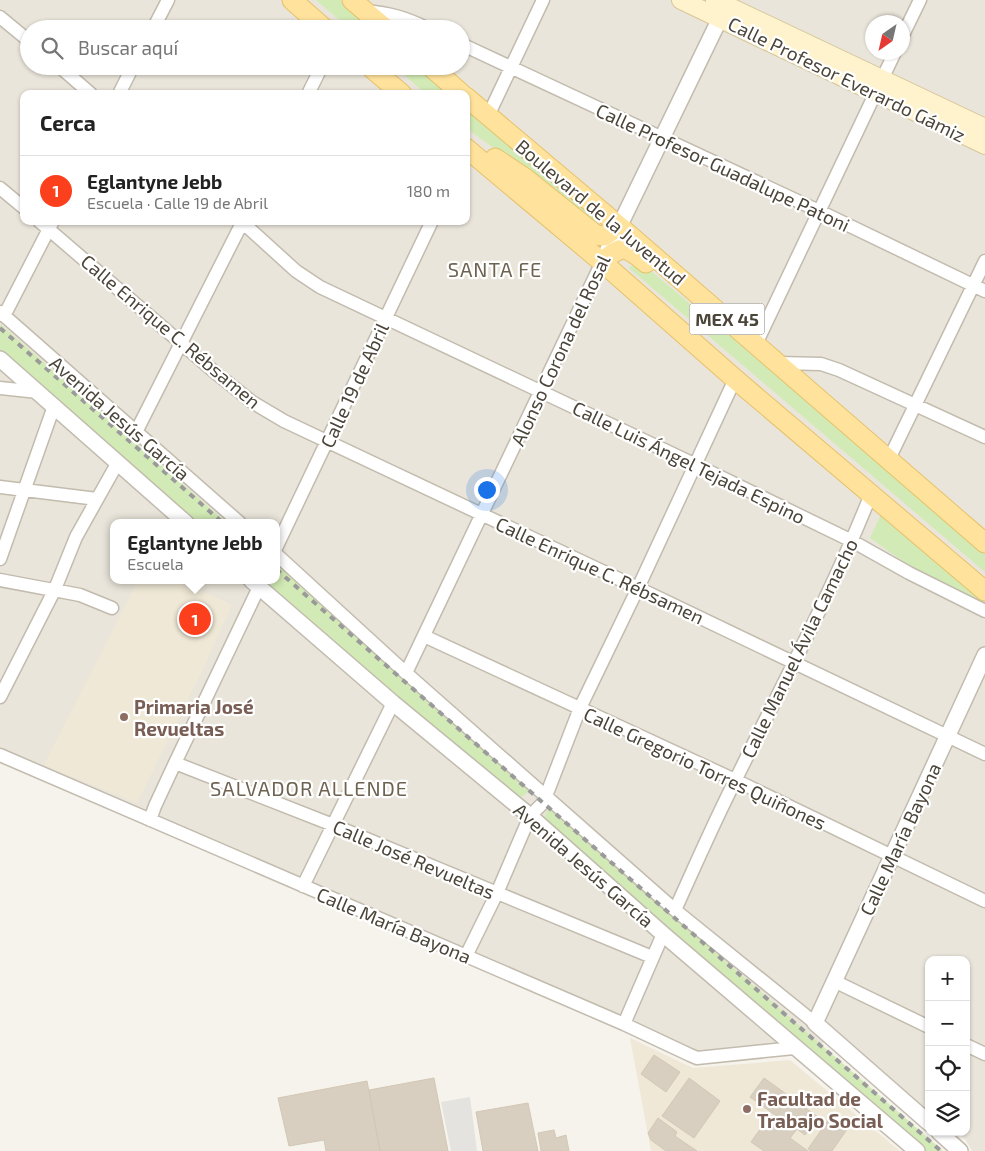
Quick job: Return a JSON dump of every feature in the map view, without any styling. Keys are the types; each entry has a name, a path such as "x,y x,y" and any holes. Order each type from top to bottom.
{"main road":[{"path":"292,0 315,20"},
{"name":"Calle Profesor Everardo Gámiz","path":"681,0 722,6 879,87 985,145"},
{"path":"359,6 375,20"},
{"path":"380,75 397,90"},
{"path":"440,75 457,90"},
{"name":"Calle Profesor Everardo Gámiz","path":"879,87 985,128"},
{"name":"Boulevard de la Juventud","path":"470,100 620,226 985,543"},
{"path":"470,150 492,156 525,178 596,235 604,236 620,226"},
{"name":"Boulevard de la Juventud","path":"470,152 602,262 735,379 985,591"},
{"path":"602,262 616,250 624,248 634,253 703,308 723,316"}],"street":[{"path":"158,20 168,0"},
{"path":"488,116 542,0"},
{"path":"910,21 920,0"},
{"path":"359,6 409,20"},
{"name":"Alonso Corona del Rosal","path":"406,673 662,138 722,6"},
{"path":"0,17 20,34"},
{"name":"Calle Profesor Guadalupe Patoni","path":"470,48 979,288"},
{"path":"756,344 891,60"},
{"path":"69,75 86,90"},
{"path":"121,90 129,75"},
{"path":"310,90 318,75"},
{"path":"0,188 20,205"},
{"path":"2,314 46,225"},
{"name":"Calle Enrique C. Rébsamen","path":"48,225 217,374 252,402 284,421 985,754"},
{"path":"136,432 240,225"},
{"name":"Calle Luis Ángel Tejada Espino","path":"245,225 296,271 320,287 541,390 852,541 909,573 985,611"},
{"name":"Calle 19 de Abril","path":"280,540 430,225"},
{"path":"889,459 979,288 985,261"},
{"name":"Avenida Jesús García","path":"2,314 235,519"},
{"name":"Avenida Jesús García","path":"0,359 182,519"},
{"path":"778,363 821,364 840,370 985,437"},
{"path":"466,956 497,893 530,816 543,803 580,708 735,379"},
{"path":"0,388 38,392"},
{"path":"0,559 54,406"},
{"path":"0,697 55,589 76,537 118,462"},
{"path":"0,487 97,498"},
{"name":"Calle Manuel Ávila Camacho","path":"675,910 735,780 794,663 852,541 871,494"},
{"name":"Avenida Jesús García","path":"280,558 406,673 675,910 815,1022 925,1119"},
{"path":"0,580 80,595 112,608"},
{"path":"150,820 154,806 255,584"},
{"name":"Avenida Jesús García","path":"255,584 393,703 530,816 662,934 917,1151"},
{"name":"Calle Gregorio Torres Quiñones","path":"424,636 735,780 985,901"},
{"name":"Calle María Bayona","path":"815,1022 985,655"},
{"path":"303,886 393,703"},
{"name":"Calle María Bayona","path":"0,755 624,1024 690,1056 698,1058 794,1048"},
{"name":"Calle José Revueltas","path":"175,763 333,825 652,957"},
{"path":"624,1024 662,934"},
{"path":"834,981 925,1024"},
{"path":"968,1046 985,1054"},
{"path":"943,1136 960,1151"}],"shaded area":[{"path":"0,0 985,0 985,1151 972,1151 961,1136 970,1136 970,956 925,956 925,1108 841,1042 699,1052 0,749"},
{"name":"Primaria José Revueltas","path":"136,584 187,584 232,605 203,669 137,803 44,765"},
{"name":"Facultad de Trabajo Social","path":"630,1038 693,1068 790,1060 900,1151 651,1151"},
{"path":"470,1097 477,1151 451,1151 441,1102"}],"green space":[{"path":"316,0 344,0 367,20 339,20"},
{"path":"404,75 432,75 449,90 421,90"},
{"path":"470,107 600,218 593,228 523,169 470,131"},
{"path":"638,260 695,308 770,363 985,553 985,572 629,268"},
{"path":"0,324 222,519 188,519 0,354"},
{"path":"881,514 985,597 985,603 978,603 938,586 870,538"},
{"path":"280,567 529,791 519,799 270,589 271,584 280,584"},
{"path":"549,807 943,1151 924,1151 544,818"}],"building":[{"path":"654,1055 680,1072 666,1092 641,1074"},
{"path":"434,1078 448,1151 380,1151 369,1090"},
{"path":"689,1078 720,1101 694,1138 662,1116"},
{"path":"764,1078 818,1117 805,1135 797,1129 790,1138 808,1151 764,1151 751,1142 766,1121 776,1128 782,1120 750,1097"},
{"path":"367,1081 380,1151 326,1151 324,1140 289,1146 278,1098"},
{"path":"528,1103 538,1151 483,1151 476,1112"},
{"path":"831,1116 848,1128 832,1151 811,1151 808,1149"},
{"path":"658,1118 677,1132 675,1136 697,1151 666,1151 651,1140 648,1133"},
{"path":"554,1130 556,1138 566,1135 569,1151 541,1151 538,1133"}],"railway":[{"path":"0,328 218,519"},
{"path":"280,573 941,1151"}],"place":[{"name":"Eglantyne Jebb","path":"195,619"},
{"name":"Primaria José Revueltas","path":"124,717"},
{"name":"Facultad de Trabajo Social","path":"747,1109"}],"district":[{"name":"SANTA FE","path":"495,269"},
{"name":"SALVADOR ALLENDE","path":"309,788"}]}
